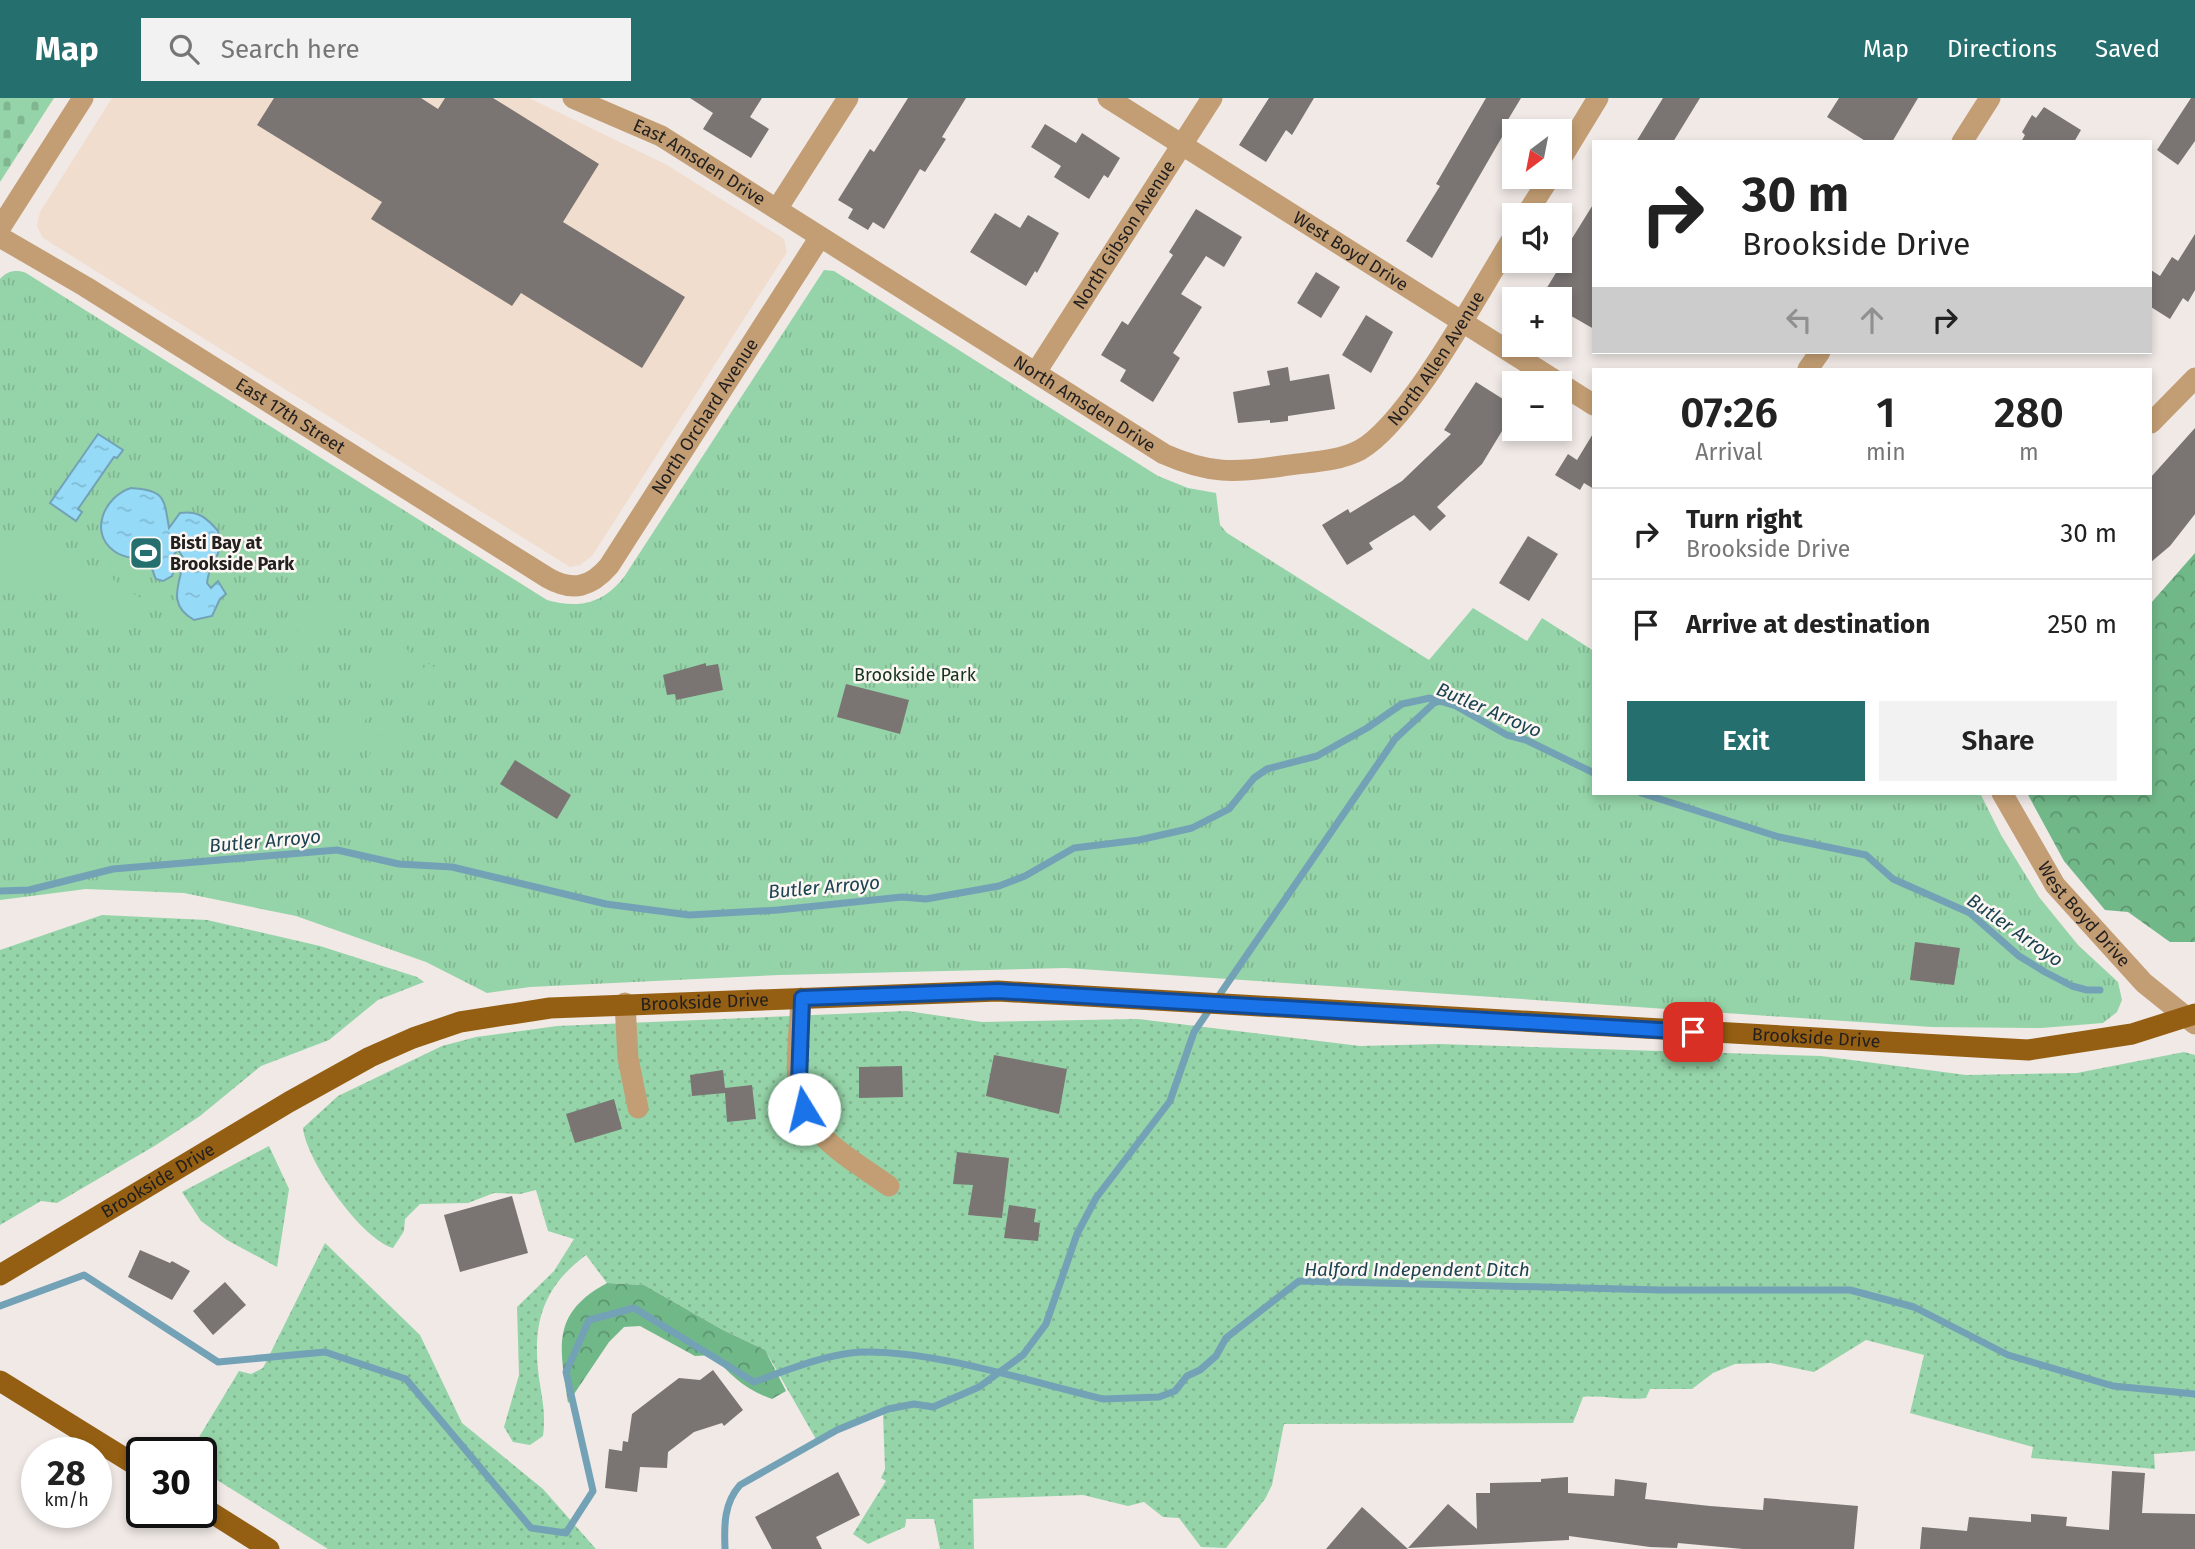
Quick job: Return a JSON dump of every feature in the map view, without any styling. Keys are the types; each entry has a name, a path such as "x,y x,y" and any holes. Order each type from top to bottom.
{"main road":[{"name":"Brookside Drive","path":"0,1275 318,1085 413,1038 489,1015 625,1003 998,991 2028,1050 2120,1036 2192,1019"},
{"path":"0,1381 126,1459"},
{"path":"217,1517 263,1547"}],"street":[{"path":"0,228 83,98"},
{"name":"East Amsden Drive","path":"573,98 661,136 820,237"},
{"path":"777,209 848,98"},
{"name":"West Boyd Drive","path":"1108,98 1592,404"},
{"name":"North Gibson Avenue","path":"1036,372 1212,98"},
{"path":"1572,141 1598,98"},
{"path":"1963,140 1990,98"},
{"name":"East 17th Street","path":"0,237 86,287 548,578 570,587 581,586"},
{"name":"North Amsden Drive","path":"820,237 1164,454 1211,472 1238,473 1335,458 1357,452 1374,441"},
{"name":"North Orchard Avenue","path":"581,586 593,582 609,566 820,237"},
{"name":"North Allen Avenue","path":"1374,441 1404,407 1502,255"},
{"path":"2152,422 2195,378"},
{"name":"West Boyd Drive","path":"2003,795 2055,885 2144,982 2192,1019"},
{"path":"802,998 799,1082 804,1109 814,1126 843,1153 889,1186"},
{"path":"625,1003 628,1058 638,1108"}],"shaded area":[{"path":"112,98 529,98 667,165 784,239 787,252 592,556 580,565 570,567 43,238 37,226 40,212"}],"green space":[{"path":"0,98 54,98 0,182"},
{"name":"Brookside Park","path":"824,270 834,271 1158,476 1188,488 1216,493 1220,525 1227,533 1429,660 1473,608 1527,641 1542,618 1592,650 1592,795 1981,795 2001,835 2039,897 2078,945 2118,982 2122,1000 2117,1012 2103,1023 2041,1028 1932,1027 1066,968 779,975 530,987 487,993 426,962 296,916 184,893 86,889 0,900 0,279 6,274 19,271 26,273 547,600 569,604 589,602 599,599 624,577"},
{"name":"Bisti Bay at Brookside Park","path":"23,519 52,538 46,549 54,554 56,550 94,575 99,570 146,602 122,636 44,585 40,590 32,586 28,593 13,583 17,576 0,564 0,554"},
{"path":"2195,553 2195,942 2170,942 2128,912 2105,910 2064,861 2028,795 2152,795 2152,602"},
{"path":"320,595 339,607 313,648 294,636"},
{"path":"390,639 409,651 383,691 364,680"},
{"path":"286,651 304,662 279,703 260,691"},
{"path":"427,663 446,674 420,715 402,703"},
{"path":"355,694 374,706 349,747 330,735"},
{"path":"392,718 411,730 385,770 367,759"},
{"path":"102,915 207,920 320,946 417,977 424,982 378,1000 329,1040 261,1066 200,1116 57,1203 41,1201 0,1225 0,950"},
{"path":"907,1011 982,1022 1138,1019 1360,1046 1439,1044 1821,1056 1966,1075 2077,1073 2184,1052 2195,1055 2195,1451 2154,1454 2155,1469 2031,1458 2033,1447 1910,1413 1924,1355 1866,1340 1814,1372 1771,1363 1735,1364 1713,1373 1692,1389 1650,1389 1646,1398 1638,1399 1583,1397 1573,1423 1284,1424 1272,1485 1265,1499 1226,1548 1201,1547 1179,1518 1163,1517 1144,1502 1128,1506 1083,1495 973,1499 974,1549 940,1549 934,1519 906,1519 905,1527 868,1544 853,1534 886,1481 881,1478 885,1469 883,1414 817,1441 765,1350 723,1330 644,1285 607,1283 586,1255 559,1281 550,1294 539,1324 537,1359 544,1414 543,1436 530,1445 513,1442 504,1427 519,1375 517,1307 554,1271 574,1239 548,1231 536,1190 520,1194 494,1193 468,1203 420,1204 405,1219 404,1231 393,1248 380,1242 366,1230 337,1197 314,1159 303,1128 338,1096 442,1046 476,1037 557,1026"},
{"path":"269,1146 289,1189 277,1267 227,1240 201,1221 182,1192"},
{"path":"325,1243 420,1335 462,1423 543,1489 596,1549 328,1549 217,1480 217,1437 199,1437 239,1371 251,1374 263,1368"},
{"path":"607,1283 644,1285 723,1330 765,1350 786,1391 772,1399 754,1391 739,1381 713,1355 695,1356 640,1326 624,1327 609,1342 568,1403 563,1365 563,1334 576,1307"}],"water":[{"path":"98,434 123,450 117,458 114,457 78,509 82,512 76,521 50,503"},
{"name":"Bisti Bay at Brookside Park","path":"131,488 151,491 161,498 169,528 180,513 192,513 206,519 218,531 218,554 210,569 207,583 211,588 218,581 226,594 220,599 212,616 194,620 180,607 177,593 184,559 178,550 170,559 175,567 172,576 163,581 156,579 148,562 118,554 106,543 101,525 107,506 122,492"}],"building":[{"path":"274,98 421,98 438,109 445,98 493,98 599,164 563,222 685,297 642,368 521,293 512,306 371,219 382,202 257,125"},
{"path":"690,98 762,98 750,117 769,129 751,158 703,129 713,113"},
{"path":"908,98 966,98 942,137 946,139 925,172 920,169 884,229 873,222 868,230 848,218 853,209 838,200 870,149 874,152"},
{"path":"1269,98 1314,98 1292,135 1286,130 1266,162 1239,145"},
{"path":"1486,98 1521,98 1508,119 1502,119 1502,137 1432,258 1406,241 1440,186 1436,184"},
{"path":"1663,98 1700,98 1674,140 1637,140"},
{"path":"1839,98 1918,98 1893,140 1864,140 1827,117"},
{"path":"2191,98 2195,98 2195,141 2178,165 2157,150"},
{"path":"2044,107 2081,130 2075,140 2022,140 2025,135 2022,132 2032,115 2036,118"},
{"path":"1045,124 1076,143 1082,133 1120,158 1108,178 1104,175 1089,199 1054,177 1061,166 1031,147"},
{"path":"1592,206 1592,328 1572,316 1572,287 1547,287 1556,273 1572,273 1572,238"},
{"path":"1196,209 1242,237 1224,267 1206,256 1181,294 1202,307 1173,353 1180,358 1153,402 1120,381 1126,370 1101,355 1122,321 1128,325 1173,255 1169,252"},
{"path":"995,213 1020,228 1028,215 1059,233 1037,273 1035,271 1026,286 970,252"},
{"path":"2195,234 2195,290 2188,302 2183,298 2170,319 2152,308 2152,271 2160,276 2172,257 2178,261"},
{"path":"1316,272 1340,287 1321,318 1297,303"},
{"path":"1366,315 1393,332 1371,373 1342,355"},
{"path":"1288,367 1290,381 1329,374 1335,409 1288,416 1288,421 1238,423 1233,392 1270,385 1267,371"},
{"path":"1476,382 1502,398 1502,431 1482,464 1437,507 1446,516 1430,531 1414,515 1369,543 1373,549 1347,565 1322,525 1348,509 1350,513 1402,481 1451,434 1444,430"},
{"path":"2195,428 2195,514 2170,546 2152,561 2152,476"},
{"path":"1592,435 1592,488 1584,483 1580,490 1555,475 1568,454 1577,460"},
{"path":"1528,536 1558,554 1529,601 1499,583"},
{"path":"706,663 706,666 718,664 723,690 676,700 675,694 667,695 663,675"},
{"path":"846,684 909,700 900,734 837,717"},
{"path":"515,760 571,795 557,819 500,784"},
{"path":"1915,942 1960,948 1954,985 1910,980"},
{"path":"994,1055 1067,1069 1059,1114 986,1096"},
{"path":"902,1066 903,1097 859,1098 859,1067"},
{"path":"723,1070 725,1088 752,1085 756,1119 727,1122 725,1093 692,1096 690,1075"},
{"path":"614,1099 622,1129 575,1143 566,1114"},
{"path":"957,1152 1009,1158 1002,1218 968,1215 973,1185 953,1184"},
{"path":"512,1196 528,1253 460,1272 444,1215"},
{"path":"1009,1205 1036,1209 1034,1222 1040,1223 1038,1241 1004,1238"},
{"path":"140,1250 170,1263 172,1261 190,1271 172,1300 128,1277"},
{"path":"225,1282 246,1305 213,1335 193,1311"},
{"path":"713,1370 743,1410 724,1426 722,1423 694,1432 668,1452 667,1468 640,1467 637,1492 605,1488 609,1449 622,1451 623,1441 628,1442 632,1414 679,1378 700,1380"},
{"path":"2112,1471 2145,1473 2142,1513 2195,1514 2195,1549 1920,1549 1922,1527 1967,1531 1969,1517 2031,1522 2031,1514 2067,1517 2066,1526 2109,1530"},
{"path":"838,1472 860,1515 816,1537 822,1549 772,1549 755,1517"},
{"path":"1568,1477 1568,1493 1614,1496 1615,1479 1647,1483 1645,1499 1763,1510 1764,1498 1858,1506 1854,1549 1743,1549 1678,1543 1677,1548 1650,1547 1569,1536 1569,1540 1408,1548 1448,1504 1477,1529 1476,1493 1490,1493 1490,1483 1541,1482 1541,1479"},
{"path":"1362,1507 1408,1549 1326,1549"}],"waterway":[{"name":"Butler Arroyo","path":"0,891 29,890 113,869 337,850 399,864 452,867 606,904 689,915 778,910 902,897 926,899 999,886 1025,876 1074,848 1139,840 1192,828 1229,809 1254,778 1267,769 1317,756 1367,728 1402,704 1430,698 1456,706 1507,735 1526,740 1592,772"},
{"path":"725,1548 728,1507 740,1485 837,1430 888,1409 914,1404 933,1407 979,1387 1023,1355 1046,1324 1077,1234 1096,1198 1170,1101 1194,1032 1395,739 1434,703 1440,701"},
{"name":"Butler Arroyo","path":"1647,795 1779,837 1866,855 1893,879 1970,913 2019,956 2045,972 2072,986 2100,990"},
{"name":"Halford Independent Ditch","path":"0,1306 84,1275 218,1362 325,1352 406,1379 531,1528 566,1533 593,1491 566,1372 589,1320 634,1308 754,1382 807,1363 849,1353 890,1353 951,1362 1103,1399 1159,1397 1175,1391 1187,1376 1200,1370 1216,1356 1226,1338 1299,1281 1661,1290 1850,1290 1914,1307 2008,1355 2113,1386 2195,1394"}],"place":[{"name":"Bisti Bay at Brookside Park","path":"146,553"}],"route":[{"path":"804,1109 799,1082 802,998 998,991 1693,1032"}]}
